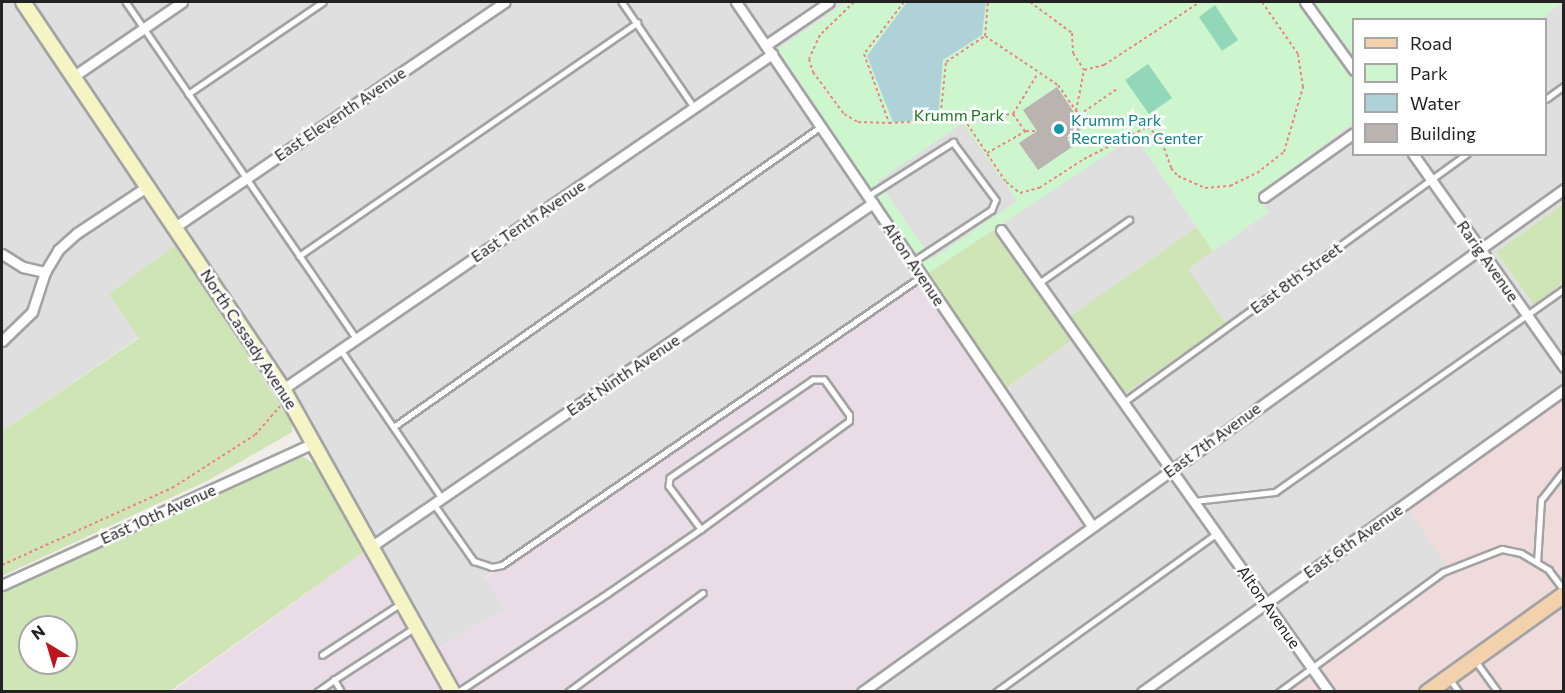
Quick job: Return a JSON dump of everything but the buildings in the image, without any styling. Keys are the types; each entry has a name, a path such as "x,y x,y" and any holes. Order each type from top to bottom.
{"main road":[{"name":"North Cassady Avenue","path":"23,2 284,389 452,692"},
{"path":"1427,692 1563,592"}],"street":[{"path":"74,76 182,2"},
{"name":"East Eleventh Avenue","path":"175,227 505,2"},
{"name":"Alton Avenue","path":"736,2 1092,526"},
{"path":"766,45 829,2"},
{"path":"1305,2 1352,69"},
{"name":"East Tenth Avenue","path":"284,389 772,54"},
{"path":"1264,197 1352,134"},
{"name":"Rarig Avenue","path":"1414,156 1563,367"},
{"path":"2,341 32,312 45,272 58,250 77,232 148,186"},
{"name":"East 7th Avenue","path":"862,692 1563,189"},
{"name":"East Ninth Avenue","path":"372,546 870,200"},
{"name":"Alton Avenue","path":"1001,230 1173,468 1329,692"},
{"path":"2,254 23,267 45,272"},
{"name":"East 6th Avenue","path":"1142,692 1563,390"},
{"name":"East 10th Avenue","path":"2,585 314,443"},
{"path":"875,682 882,692"}],"lane":[{"path":"126,2 245,179 357,339"},
{"path":"188,94 322,2"},
{"path":"622,2 694,107"},
{"path":"299,256 637,23"},
{"path":"1547,98 1563,86"},
{"path":"395,426 821,126"},
{"path":"870,200 953,142 996,200 992,210 913,262"},
{"name":"East 8th Street","path":"1124,402 1464,156"},
{"path":"1039,283 1129,220"},
{"path":"341,350 395,426 471,559 484,566 502,564 922,276"},
{"path":"1194,501 1275,492 1563,288"},
{"path":"458,692 700,529 849,421 849,415 824,380 813,380 670,478 669,486 700,529"},
{"path":"1537,563 1541,500 1563,471"},
{"path":"996,692 1217,533"},
{"path":"1279,692 1443,572 1502,549 1521,553 1549,570 1563,592"},
{"path":"568,692 703,593"},
{"path":"322,655 403,602"},
{"path":"317,692 417,627"},
{"path":"1474,658 1498,692"},
{"path":"1448,676 1459,692"},
{"path":"334,680 341,692"}],"path":[{"path":"854,2 820,35 809,59 813,72 844,114 858,122 890,123 1012,114"},
{"path":"890,123 864,54 904,2"},
{"path":"985,36 988,2"},
{"path":"1030,2 1072,33 1073,53 1084,70 1077,111"},
{"path":"1084,70 1104,65 1200,2"},
{"path":"964,119 1012,189 1029,193 1147,127 1160,137 1171,168 1190,183 1217,189 1257,173 1284,152 1303,87 1298,54 1262,2"},
{"path":"940,120 946,62 985,36"},
{"path":"985,36 1058,85 1079,115 1116,89"},
{"path":"1012,114 1038,73"},
{"path":"1012,114 1026,131"},
{"path":"987,153 1026,131 1037,131"},
{"path":"2,565 172,488 255,435 284,404"}],"shaded area":[{"path":"2,2 847,2 778,49 927,274 485,577 506,609 430,653 371,546 365,551 292,423 177,246 139,337 2,431"},
{"path":"1563,2 1563,204 1496,252 1534,305 1563,283 1563,386 1450,570 1280,691 858,692 1005,389 1082,332 1126,393 1225,323 1187,269 1268,212 1257,195 1352,124 1352,156 1547,156 1547,18 1541,18"},
{"path":"963,123 1017,201 932,259 878,181"},
{"path":"1135,135 1197,227 1061,324 994,229"},
{"path":"927,274 1093,524 858,691 171,692 372,546 431,653 505,609 485,578"},
{"path":"1563,386 1563,690 1280,692 1450,570 1403,502"}],"green space":[{"name":"Krumm Park","path":"847,2 1563,2 1541,18 1352,18 1352,124 1257,194 1269,212 1213,251 1135,136 927,274 778,49"},
{"path":"1215,5 1238,40 1222,51 1199,17"},
{"path":"1148,64 1172,98 1149,114 1125,80"},
{"path":"1563,204 1563,283 1534,305 1496,252"},
{"path":"1197,227 1213,251 1188,269 1226,323 1125,394 1071,316"},
{"path":"994,229 1072,340 1005,389 927,274"},
{"path":"176,245 292,423 292,432 209,480 2,576 2,431 139,338 109,294"},
{"path":"299,454 316,465 365,551 170,691 2,691 2,590"}],"water":[{"path":"907,2 986,2 982,35 943,60 938,119 893,122 867,56"}],"place":[{"name":"Krumm Park Recreation Center","path":"1059,129"}]}
